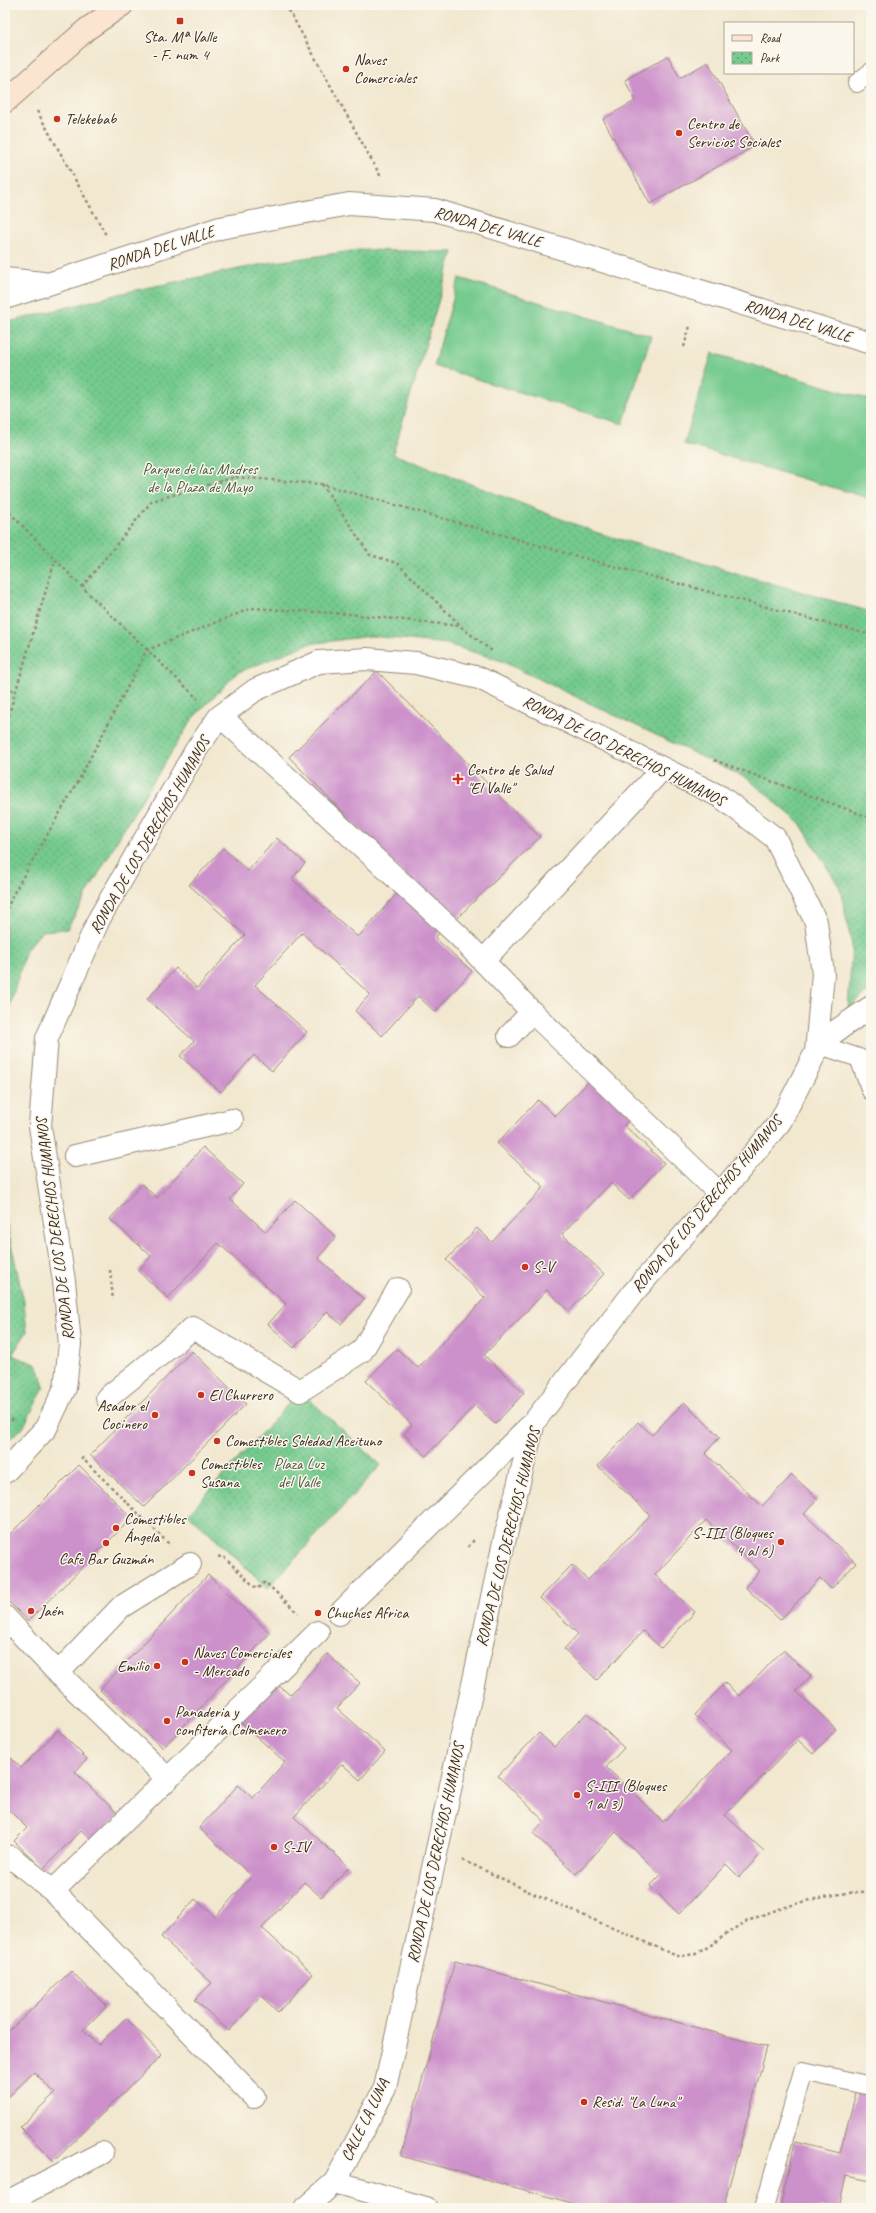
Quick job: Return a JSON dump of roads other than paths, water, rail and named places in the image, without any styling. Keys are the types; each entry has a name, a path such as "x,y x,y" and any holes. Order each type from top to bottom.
{"street":[{"path":"5,102 54,56 87,29 119,6"},
{"name":"RONDA DEL VALLE","path":"5,298 54,284 220,228 349,204 435,210 871,343"},
{"name":"RONDA DEL VALLE","path":"5,279 54,284"},
{"name":"RONDA DE LOS DERECHOS HUMANOS","path":"5,1472 46,1428 65,1388 70,1344 64,1281 40,1126 47,1038 99,919 196,750 219,717 255,690 319,662 367,659 416,663 479,678 721,797 775,838 816,922 823,974 818,1044 816,1052 780,1122 720,1194 633,1292 534,1422 504,1542 400,2018"},
{"path":"229,724 458,936 532,1012 720,1194"},
{"path":"482,961 662,769"},
{"path":"818,1044 871,1007"},
{"path":"509,1036 532,1012"},
{"path":"75,1156 232,1120"},
{"path":"107,1398 193,1328 300,1392 362,1351 398,1289"},
{"path":"339,1614 534,1422"},
{"path":"58,1674 121,1607 190,1564"},
{"path":"5,1617 58,1674 168,1779"},
{"path":"53,1892 318,1632"},
{"path":"5,1856 11,1857 53,1892 254,2097"},
{"name":"CALLE LA LUNA","path":"305,2208 335,2182 385,2088 400,2018"},
{"path":"5,2203 102,2153"},
{"path":"335,2182 426,2208"}],"lane":[{"path":"857,83 871,72"},
{"path":"818,1044 859,1058 871,1091"},
{"path":"764,2208 803,2071 871,2086"}],"place":[{"name":"Sta. Mª Valle - F. num 4","path":"180,21"},
{"name":"Naves Comerciales","path":"346,69"},
{"name":"Telekebab","path":"57,119"},
{"name":"Centro de Servicios Sociales","path":"679,133"},
{"name":"Centro de Salud \"El Valle\"","path":"458,779"},
{"name":"S-V","path":"525,1267"},
{"name":"El Churrero","path":"201,1395"},
{"name":"Asador el Cocinero","path":"155,1415"},
{"name":"Comestibles Soledad Aceituno","path":"217,1441"},
{"name":"Comestibles Susana","path":"192,1473"},
{"name":"Comestibles Ángela","path":"116,1528"},
{"name":"S-III (Bloques 4 al 6)","path":"781,1542"},
{"name":"Cafe Bar Guzmán","path":"106,1543"},
{"name":"Jaén","path":"31,1611"},
{"name":"Chuches Africa","path":"318,1613"},
{"name":"Naves Comerciales - Mercado","path":"185,1662"},
{"name":"Emilio","path":"157,1666"},
{"name":"Panaderia y confitería Colmenero","path":"167,1721"},
{"name":"S-III (Bloques 1 al 3)","path":"577,1795"},
{"name":"S-IV","path":"274,1847"},
{"name":"Resid. \"La Luna\"","path":"584,2102"}],"park label":[{"name":"Parque de las Madres de la Plaza de Mayo","path":"200,478"},
{"name":"Plaza Luz del Valle","path":"299,1473"}]}
